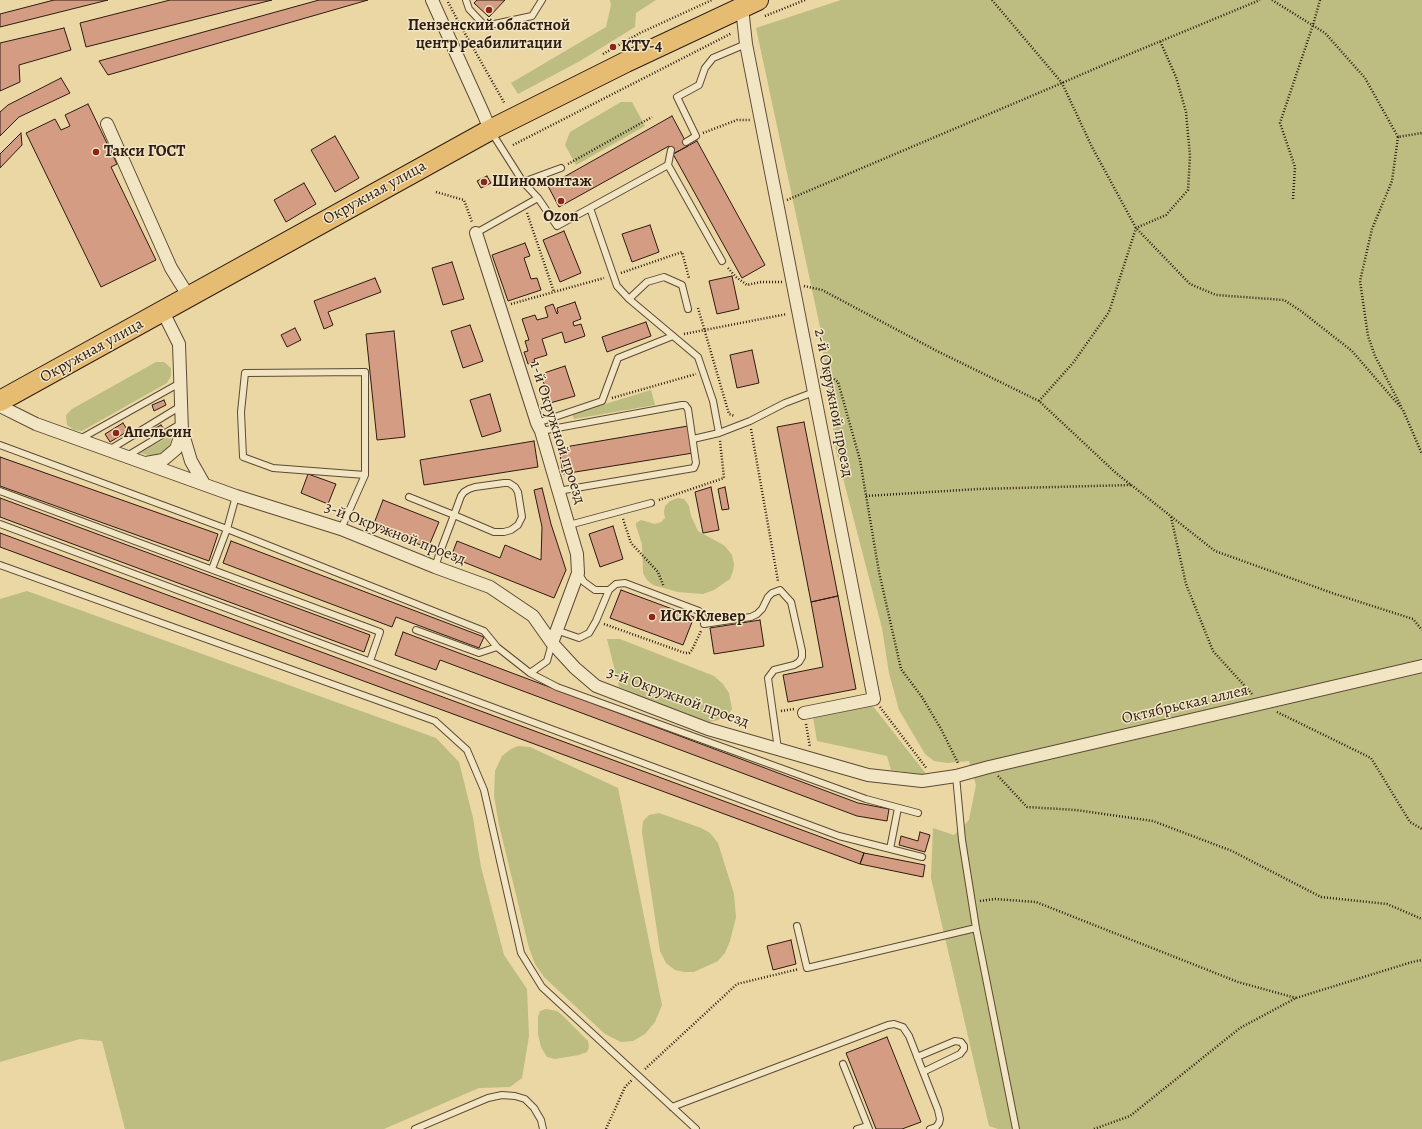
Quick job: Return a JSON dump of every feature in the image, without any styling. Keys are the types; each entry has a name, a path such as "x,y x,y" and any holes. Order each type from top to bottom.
{"main road":[{"name":"Окружная улица","path":"0,401 189,298 490,130 626,62 750,4"}],"street":[{"path":"432,0 490,130"},
{"name":"2-й Окружной проезд","path":"750,4 746,38 874,699"},
{"path":"107,124 171,268 189,298"},
{"name":"1-й Окружной проезд","path":"476,233 539,427 577,554 578,573 552,643"},
{"path":"163,312 179,344 182,427 191,461 204,484"},
{"name":"3-й Окружной проезд","path":"0,406 36,424 236,496 341,529 435,567 490,587 533,616 552,643 575,668 596,686 708,729 868,775 922,780 960,775"},
{"path":"145,463 162,460 176,449 182,427"},
{"name":"Октябрьская аллея","path":"960,775 1422,666"},
{"path":"804,713 874,699"}],"lane":[{"path":"466,0 469,9 485,26 532,16 542,0"},
{"path":"686,142 696,136 677,97 699,85 705,68 713,58 746,38"},
{"path":"490,130 523,182 538,198 556,226 668,165"},
{"path":"671,150 668,165 722,261"},
{"path":"523,182 561,168"},
{"path":"476,233 538,198"},
{"path":"590,208 617,286 629,299 698,357 714,401 719,434"},
{"path":"629,299 646,282 664,277 682,285 688,309"},
{"path":"539,427 602,401 618,358 673,336"},
{"path":"341,529 365,475 365,372 245,373 241,412 243,456 273,468 365,475"},
{"path":"80,440 180,383"},
{"path":"693,439 719,434 750,421 785,403 814,392"},
{"path":"539,427 686,405 688,409 696,463 694,468 558,491"},
{"path":"109,450 181,406"},
{"path":"126,456 182,427"},
{"path":"0,445 227,529 484,631 497,647 530,673 565,690 866,799 918,813"},
{"path":"409,497 454,515 494,532 511,530 518,525 522,517 518,492 515,487 504,483 470,489 461,496 454,515 435,567"},
{"path":"0,491 380,632 370,661"},
{"path":"212,569 227,529 236,496"},
{"path":"569,525 652,503"},
{"path":"0,524 839,836 922,857"},
{"path":"0,565 435,721 467,750 484,790 521,953 542,987 696,1129"},
{"path":"578,573 584,582 595,590 609,590"},
{"path":"556,630 579,638 589,633 596,621 609,590 616,584 626,583 699,611 704,619 704,624 757,614 762,609 768,597 772,593 780,590 791,602 802,657 799,662 794,665 774,670 768,678 778,749"},
{"path":"416,630 479,653 497,647"},
{"path":"530,673 547,661 552,643"},
{"path":"960,775 962,840 976,928 1016,1129"},
{"path":"890,849 898,808"},
{"path":"797,926 807,968 976,928"},
{"path":"672,1107 888,1025 899,1025 903,1027 909,1036 940,1116 939,1123 930,1129"},
{"path":"917,1057 955,1041 961,1042 964,1046 964,1049 960,1054 923,1072"},
{"path":"843,1064 868,1127 857,1129"},
{"path":"415,1129 488,1098 502,1095 515,1096 525,1099 534,1108 541,1120 543,1129"}],"path":[{"path":"447,0 458,23 506,106"},
{"path":"513,145 732,33 746,38 759,18 806,0"},
{"path":"992,0 1062,84 1092,147 1136,228 1190,284 1216,295 1284,300 1301,311 1352,351 1403,410"},
{"path":"778,204 1160,41 1260,0"},
{"path":"1272,0 1325,33 1365,78 1398,137 1392,181 1372,229 1360,281 1368,336 1375,356 1403,410 1422,454"},
{"path":"1293,199 1295,167 1280,123 1320,0"},
{"path":"1039,401 1073,363 1109,312 1136,228 1166,215 1188,190 1190,156 1186,112 1176,77 1160,41"},
{"path":"561,168 652,118"},
{"path":"696,136 737,120 750,120 762,124"},
{"path":"1398,137 1422,133"},
{"path":"436,192 464,200 476,233"},
{"path":"524,206 554,292"},
{"path":"722,261 736,278 746,285 761,282 793,283 822,290 937,351 1039,401 1116,473 1215,551 1335,594 1413,619 1422,630"},
{"path":"500,307 613,275"},
{"path":"673,336 798,312"},
{"path":"808,359 838,382 860,460 879,572 900,669 922,697 942,729 960,775"},
{"path":"602,401 703,372"},
{"path":"652,503 724,478 719,434"},
{"path":"866,496 978,489 1132,485"},
{"path":"621,511 631,543 658,572 668,599"},
{"path":"596,621 685,654 692,650 704,624"},
{"path":"874,699 934,779"},
{"path":"989,767 1027,807 1076,810 1153,821 1232,851 1322,897 1387,904 1422,919"},
{"path":"972,902 995,899 1036,902 1238,982 1296,998"},
{"path":"1094,1129 1130,1116 1240,1028 1296,998 1422,960"},
{"path":"606,1129 626,1086 737,984 807,968"}],"shaded area":[{"path":"610,0 656,0 636,13 635,27 580,61 518,94 511,83 606,27 611,5"},
{"path":"841,0 1422,0 1422,1129 998,1129 989,1126 931,878 933,828 954,835 969,820 976,785 969,761 947,763 934,761 925,754 899,710 889,673 882,628 836,451 820,327 756,28"},
{"path":"621,102 632,102 645,126 576,165 565,145 570,132"},
{"path":"156,362 164,362 171,368 171,376 167,383 82,431 74,430 67,425 66,415 72,409"},
{"path":"651,390 655,405 574,419 572,414"},
{"path":"172,435 169,447 162,453 152,456 140,453"},
{"path":"678,498 684,499 689,506 691,516 698,531 725,546 732,555 734,564 730,579 714,590 703,594 678,592 653,585 647,580 643,573 642,544 636,523 641,520 655,524 661,522 665,518 665,506 670,501"},
{"path":"27,591 436,738 459,762 473,818 481,867 504,955 527,989 529,1036 522,1078 510,1087 479,1088 384,1129 125,1129 102,1041 80,1039 0,1062 0,599"},
{"path":"607,639 620,639 714,676 723,684 729,693 732,709 729,714 718,720 709,722 700,721 619,687"},
{"path":"872,705 927,775 891,770 887,756 817,741 813,717"},
{"path":"518,746 530,747 618,788 662,1005 655,1022 645,1034 633,1041 621,1042 605,1034 544,977 535,964 529,948 499,825 494,796 495,771 502,756"},
{"path":"659,813 701,828 710,833 718,843 734,894 736,917 730,941 725,953 718,961 694,972 675,970 666,963 660,951 642,832 643,821 649,815"},
{"path":"546,1009 557,1011 588,1041 589,1047 587,1052 579,1055 555,1059 547,1057 541,1047 538,1034 538,1017 540,1011"}],"building":[{"path":"54,0 108,0 0,27 0,14"},
{"path":"170,0 272,0 86,47 80,23"},
{"path":"319,0 368,0 108,75 99,61"},
{"name":"Пензенский областной центр реабилитации","path":"477,0 505,0 489,17 474,3"},
{"path":"64,28 71,50 19,65 20,82 0,91 0,43"},
{"path":"61,78 70,93 19,117 0,136 0,112 8,105"},
{"path":"88,104 117,164 111,167 156,260 101,287 26,133 55,119 61,130 70,126 65,115"},
{"path":"672,116 688,146 673,154 669,146 559,207 548,186"},
{"path":"21,133 22,145 0,168 0,154"},
{"path":"335,136 359,178 335,192 311,150"},
{"path":"697,141 765,265 742,278 673,154"},
{"name":"Шиномонтаж","path":"487,176 491,183 481,188 477,181"},
{"path":"304,183 316,204 286,222 274,200"},
{"path":"650,225 659,252 632,262 622,234"},
{"path":"564,231 581,273 560,282 543,240"},
{"path":"525,243 530,256 524,258 531,279 537,278 541,290 508,301 492,255"},
{"path":"452,262 464,299 443,305 432,268"},
{"path":"732,276 739,309 717,314 709,281"},
{"path":"375,278 381,292 328,312 333,325 324,329 314,301"},
{"path":"575,302 581,319 573,322 574,326 581,324 585,336 565,343 562,332 542,339 547,355 534,359 535,362 528,364 524,352 528,351 525,341 529,340 522,319 535,315 537,320 548,317 545,307 553,304 557,314 557,308"},
{"path":"646,322 651,336 607,352 602,337"},
{"path":"470,325 483,361 463,368 451,331"},
{"path":"295,328 301,340 287,347 281,335"},
{"path":"394,331 405,437 377,440 366,334"},
{"path":"752,350 759,383 737,388 730,355"},
{"path":"565,366 575,396 550,403 541,374"},
{"path":"490,394 501,431 482,437 470,400"},
{"path":"164,400 166,405 154,411 152,405"},
{"path":"804,422 838,596 811,602 777,427"},
{"path":"123,423 128,431 110,442 105,434"},
{"path":"161,425 164,429 152,435 150,431"},
{"path":"688,426 693,453 563,474 559,448"},
{"path":"534,441 538,467 424,485 420,460"},
{"path":"0,457 218,534 209,561 0,486"},
{"path":"308,474 336,484 328,504 301,493"},
{"path":"711,487 719,530 703,533 695,492"},
{"path":"725,487 729,509 722,510 718,489"},
{"path":"542,488 551,524 566,570 554,598 451,557 457,541 500,558 505,545 541,560 542,527 534,490"},
{"path":"0,498 370,635 364,652 0,517"},
{"path":"383,500 439,522 428,548 373,526"},
{"path":"613,526 623,559 600,567 589,534"},
{"path":"0,533 864,853 860,864 0,547"},
{"path":"231,541 484,637 479,648 396,617 392,627 223,563"},
{"name":"ИСК Клевер","path":"621,590 694,617 683,645 610,618"},
{"path":"838,596 856,689 788,702 783,675 823,667 811,602"},
{"path":"760,620 764,646 714,654 710,628"},
{"path":"403,632 858,803 889,809 887,821 857,816 440,660 436,670 395,655"},
{"path":"920,832 930,835 925,852 899,845 901,836 918,841"},
{"path":"864,853 925,865 923,877 860,864"},
{"path":"791,940 796,964 773,970 767,946"},
{"path":"887,1037 921,1122 902,1129 876,1129 846,1053"}],"place":[{"name":"Пензенский областной центр реабилитации","path":"489,10"},
{"name":"КТУ-4","path":"613,47"},
{"name":"Такси ГОСТ","path":"96,152"},
{"name":"Шиномонтаж","path":"484,182"},
{"name":"Ozon","path":"561,201"},
{"name":"Апельсин","path":"116,433"},
{"name":"ИСК Клевер","path":"652,617"}]}
